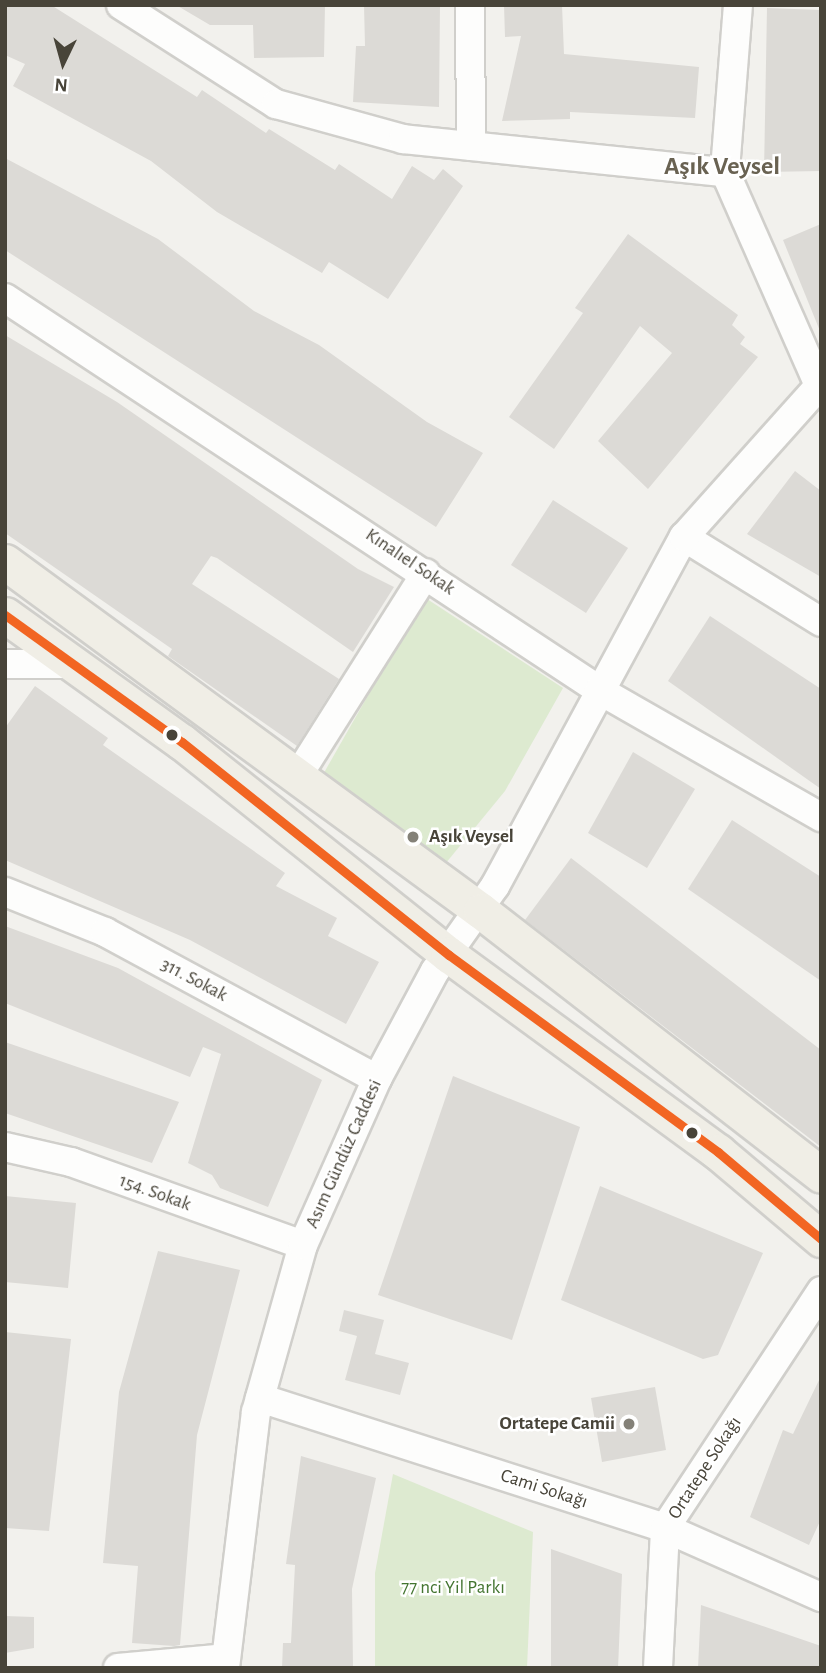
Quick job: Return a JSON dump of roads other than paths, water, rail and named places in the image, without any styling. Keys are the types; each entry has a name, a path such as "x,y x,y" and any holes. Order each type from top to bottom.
{"main road":[{"path":"5,562 481,911 821,1175"},
{"path":"5,615 76,664 449,955 718,1152 821,1239"}],"street":[{"path":"121,5 276,104 403,139 725,172"},
{"path":"470,5 471,145"},
{"path":"738,5 725,172 820,384"},
{"name":"Kınalıel Sokak","path":"5,298 426,573 599,690 821,817"},
{"name":"Asım Gündüz Caddesi","path":"225,1663 260,1398 303,1245 377,1079 449,955 481,911 684,537 820,384"},
{"path":"684,537 821,622"},
{"path":"297,777 426,573"},
{"path":"5,664 76,664"},
{"name":"311. Sokak","path":"5,892 105,932 377,1079"},
{"name":"154. Sokak","path":"5,1147 71,1163 303,1245"},
{"name":"Ortatepe Sokağı","path":"658,1668 665,1528 821,1291"},
{"name":"Cami Sokağı","path":"260,1398 665,1528 821,1597"},
{"path":"118,1668 225,1663"}],"place":[{"name":"Aşık Veysel","path":"413,837"},
{"name":"Ortatepe Camii","path":"629,1424"}],"district":[{"name":"Aşık Veysel","path":"722,167"}],"park label":[{"name":"77 nci Yil Parkı","path":"453,1588"}]}
